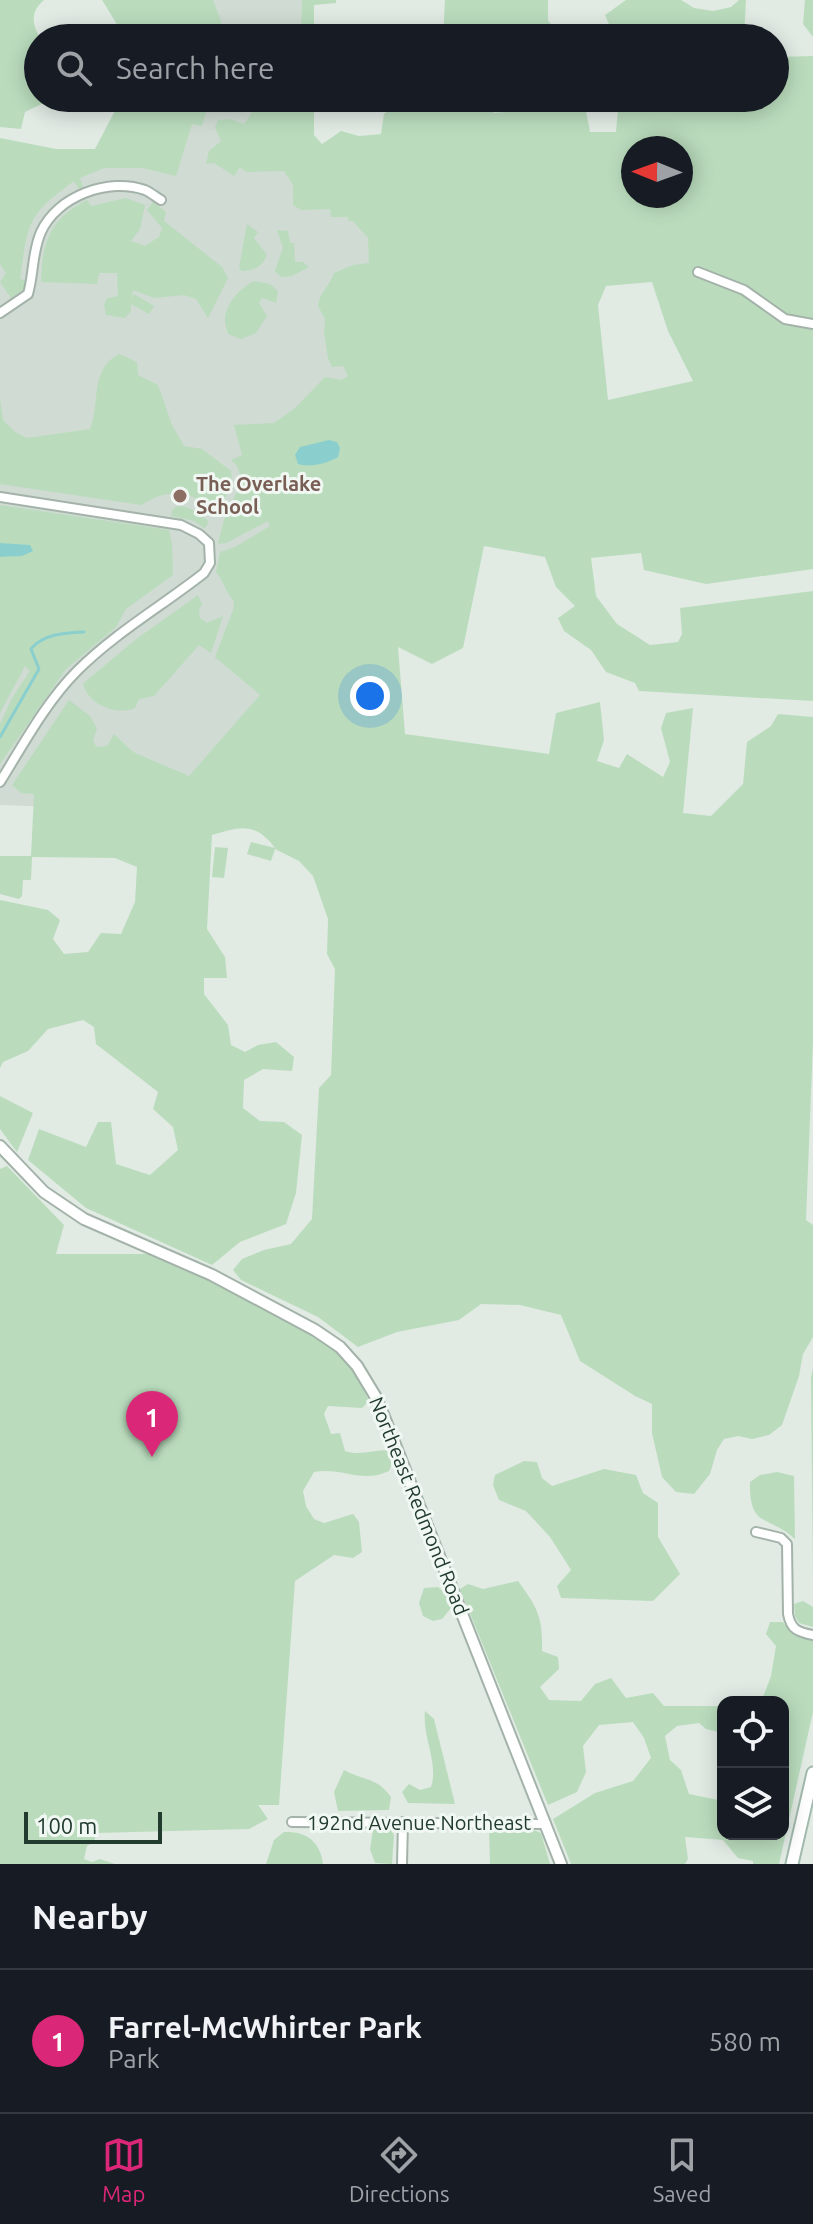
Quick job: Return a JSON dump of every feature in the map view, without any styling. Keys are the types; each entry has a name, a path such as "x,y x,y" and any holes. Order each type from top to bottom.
{"main road":[{"path":"792,1864 813,1773"}],"street":[{"path":"2,311 28,294 35,247 43,228 54,213 81,194 111,187 144,190 161,200"},
{"path":"698,272 744,290 785,319 813,324"},
{"path":"0,497 181,525 209,543 210,563 204,573 78,670 49,706 0,782"},
{"name":"Northeast Redmond Road","path":"0,1146 44,1192 84,1219 212,1275 315,1330 340,1347 357,1366 377,1399 561,1864"},
{"path":"756,1532 781,1538 787,1544 790,1625 794,1630 813,1635"},
{"name":"192nd Avenue Northeast","path":"292,1822 546,1824"},
{"path":"402,1864 403,1822"}],"shaded area":[{"path":"172,0 308,0 308,24 171,24"},
{"name":"The Overlake School","path":"169,112 307,112 307,151 379,152 341,817 0,805 0,152 167,157"}],"green space":[{"path":"0,0 44,0 36,9 35,24 24,24 25,112 21,129 0,127"},
{"path":"102,0 213,0 221,21 221,24 117,24"},
{"path":"302,0 336,0 336,3 314,5 314,24 301,24"},
{"path":"445,0 548,0 548,21 552,24 444,24"},
{"path":"626,0 681,0 694,8 713,11 746,0 745,24 609,24 605,15"},
{"path":"805,0 813,0 813,37 803,24"},
{"path":"813,56 813,569 706,584 644,570 641,553 591,558 596,596 617,624 650,645 678,642 682,634 680,608 813,591 813,701 639,691 635,683 606,672 591,650 564,631 558,618 575,606 556,587 545,557 484,546 463,648 432,664 398,647 405,734 549,754 556,713 600,702 604,740 597,761 619,768 627,754 663,777 670,762 661,728 666,713 693,708 683,813 711,816 743,784 747,742 771,726 778,714 813,717 813,1042 806,1220 813,1225 813,1337 803,1354 799,1376 782,1425 769,1435 752,1439 738,1436 724,1439 717,1450 710,1474 694,1494 676,1492 662,1477 652,1433 652,1404 580,1361 561,1315 520,1305 481,1304 459,1320 397,1332 358,1347 318,1317 241,1280 233,1270 242,1259 291,1244 312,1219 319,1088 331,1075 335,969 327,954 328,919 313,876 299,861 275,849 271,861 247,854 251,842 275,848 261,834 239,828 212,835 207,929 225,957 227,978 204,978 204,994 228,1025 231,1045 245,1052 258,1045 276,1042 294,1057 292,1071 263,1069 244,1080 243,1108 260,1121 284,1122 302,1135 296,1193 286,1224 240,1242 212,1265 86,1208 28,1160 39,1129 86,1147 98,1122 111,1122 116,1164 150,1175 178,1150 173,1127 153,1109 158,1092 96,1044 94,1027 83,1020 48,1029 28,1051 3,1062 0,1068 0,900 48,910 60,920 53,939 64,954 88,952 101,933 121,934 135,902 137,867 115,858 32,857 31,880 23,880 22,896 19,899 0,894 0,856 31,856 34,794 21,793 12,785 69,700 90,716 97,729 93,740 96,747 107,746 114,734 133,752 189,776 260,695 215,657 234,601 216,572 220,552 235,547 270,526 268,521 226,543 218,544 224,520 242,480 231,460 242,455 234,425 274,423 295,408 325,377 341,380 348,376 343,366 332,367 328,358 325,319 318,306 334,273 353,265 369,263 368,238 353,221 348,221 348,217 331,217 330,209 301,210 293,205 293,185 284,171 246,172 240,167 234,176 214,163 206,164 209,151 221,141 215,128 218,120 229,119 244,124 252,112 314,112 314,135 322,144 341,131 359,136 381,134 386,112 586,112 590,132 616,132 618,112 789,112 789,57","holes":["652,282 668,331 693,381 608,400 598,305 606,286"]},
{"path":"114,112 206,112 202,126 192,124 176,176 142,168 104,168 80,178 83,187 79,189 74,181 46,203 32,222 25,245 20,279 29,281 11,298 0,282 6,273 0,264 0,138 56,149 95,149"},
{"path":"126,198 145,205 140,229 131,241 145,246 159,237 162,228 147,210 153,202 166,212 164,221 222,267 228,278 208,318 196,299 184,295 154,298 133,290 131,299 134,294 154,306 149,314 131,304 131,311 125,318 106,315 104,305 107,298 118,296 117,273 99,273 97,284 41,282 46,243 56,223 64,215 87,200 91,206"},
{"path":"247,224 258,232 254,238 267,255 258,267 242,271 239,268"},
{"path":"277,230 288,231 290,243 294,243 295,262 303,262 309,267 292,276 281,277 275,271 283,248"},
{"path":"254,281 270,284 278,291 276,303 262,298 259,303 267,316 256,333 241,339 228,334 226,314 235,297"},
{"path":"119,354 137,362 138,375 158,385 172,425 184,446 202,449 231,471 228,492 216,510 188,495 170,494 141,505 0,484 0,399 3,420 27,438 90,429 103,369"},
{"path":"0,505 169,530 173,575 126,609 116,627 66,669 0,764 0,724 30,671 25,666 0,713"},
{"path":"177,506 198,513 208,521 207,526 204,528 194,521 171,516"},
{"path":"198,595 202,604 200,618 207,623 223,616 211,653 199,645 154,696 139,699 135,708 120,711 104,707 91,698 83,684 86,681 135,640"},
{"path":"215,847 228,848 224,878 212,877"},
{"path":"0,1096 33,1113 17,1152 0,1129"},
{"path":"7,1166 64,1225 56,1254 160,1254 217,1280 325,1342 354,1370 369,1401 362,1408 328,1406 324,1414 331,1434 340,1433 345,1451 389,1450 393,1461 389,1471 379,1475 314,1472 303,1491 306,1506 314,1519 324,1523 353,1514 359,1522 362,1552 353,1558 334,1555 295,1581 279,1805 258,1805 268,1819 249,1829 96,1833 94,1842 87,1846 84,1859 92,1862 100,1859 115,1864 0,1864 0,1169"},
{"path":"813,1368 813,1582 811,1377"},
{"path":"524,1461 537,1462 542,1478 552,1486 604,1469 636,1475 643,1493 658,1503 658,1537 680,1574 653,1601 561,1598 557,1586 571,1570 550,1537 526,1511 499,1500 493,1485 495,1475"},
{"path":"777,1472 794,1476 795,1539 762,1519 753,1507 750,1482 760,1475"},
{"path":"518,1581 530,1599 538,1614 542,1651 558,1657 559,1669 540,1687 549,1700 581,1701 595,1684 611,1678 626,1698 653,1693 664,1706 717,1706 717,1732 706,1729 699,1723 677,1726 665,1736 670,1760 681,1770 689,1794 717,1800 717,1840 685,1837 688,1859 685,1864 571,1864 553,1819 595,1793 633,1781 651,1758 644,1738 633,1722 599,1725 583,1746 586,1772 577,1792 548,1805 460,1589 468,1584 483,1589"},
{"path":"438,1587 447,1595 452,1607 442,1619 433,1621 423,1616 419,1603 424,1588"},
{"path":"803,1601 813,1607 813,1627 799,1623 795,1616 794,1604"},
{"path":"770,1622 783,1622 793,1635 813,1640 813,1712 789,1819 789,1696 763,1696 771,1676 776,1646 766,1634"},
{"path":"425,1711 434,1719 455,1804 408,1803 402,1792 409,1784 420,1790 431,1787 433,1769"},
{"path":"344,1770 381,1786 391,1797 389,1810 338,1811 334,1792"},
{"path":"379,1827 390,1829 394,1835 392,1864 375,1863 370,1849 373,1830"},
{"path":"528,1828 541,1833 550,1864 490,1864 489,1829"},
{"path":"284,1832 299,1833 311,1839 319,1849 323,1864 266,1864 274,1840"},
{"path":"723,1840 784,1840 779,1864 753,1864 753,1861 738,1858"}],"water":[{"path":"329,440 337,442 340,448 338,457 319,464 298,464 295,455 300,447"},
{"path":"0,543 30,545 33,551 22,556 0,557"}],"waterway":[{"path":"0,737 39,669 31,649 48,637 84,632"}],"place":[{"name":"The Overlake School","path":"180,496"},
{"name":"Farrel-McWhirter Park","path":"152,1457"}]}
